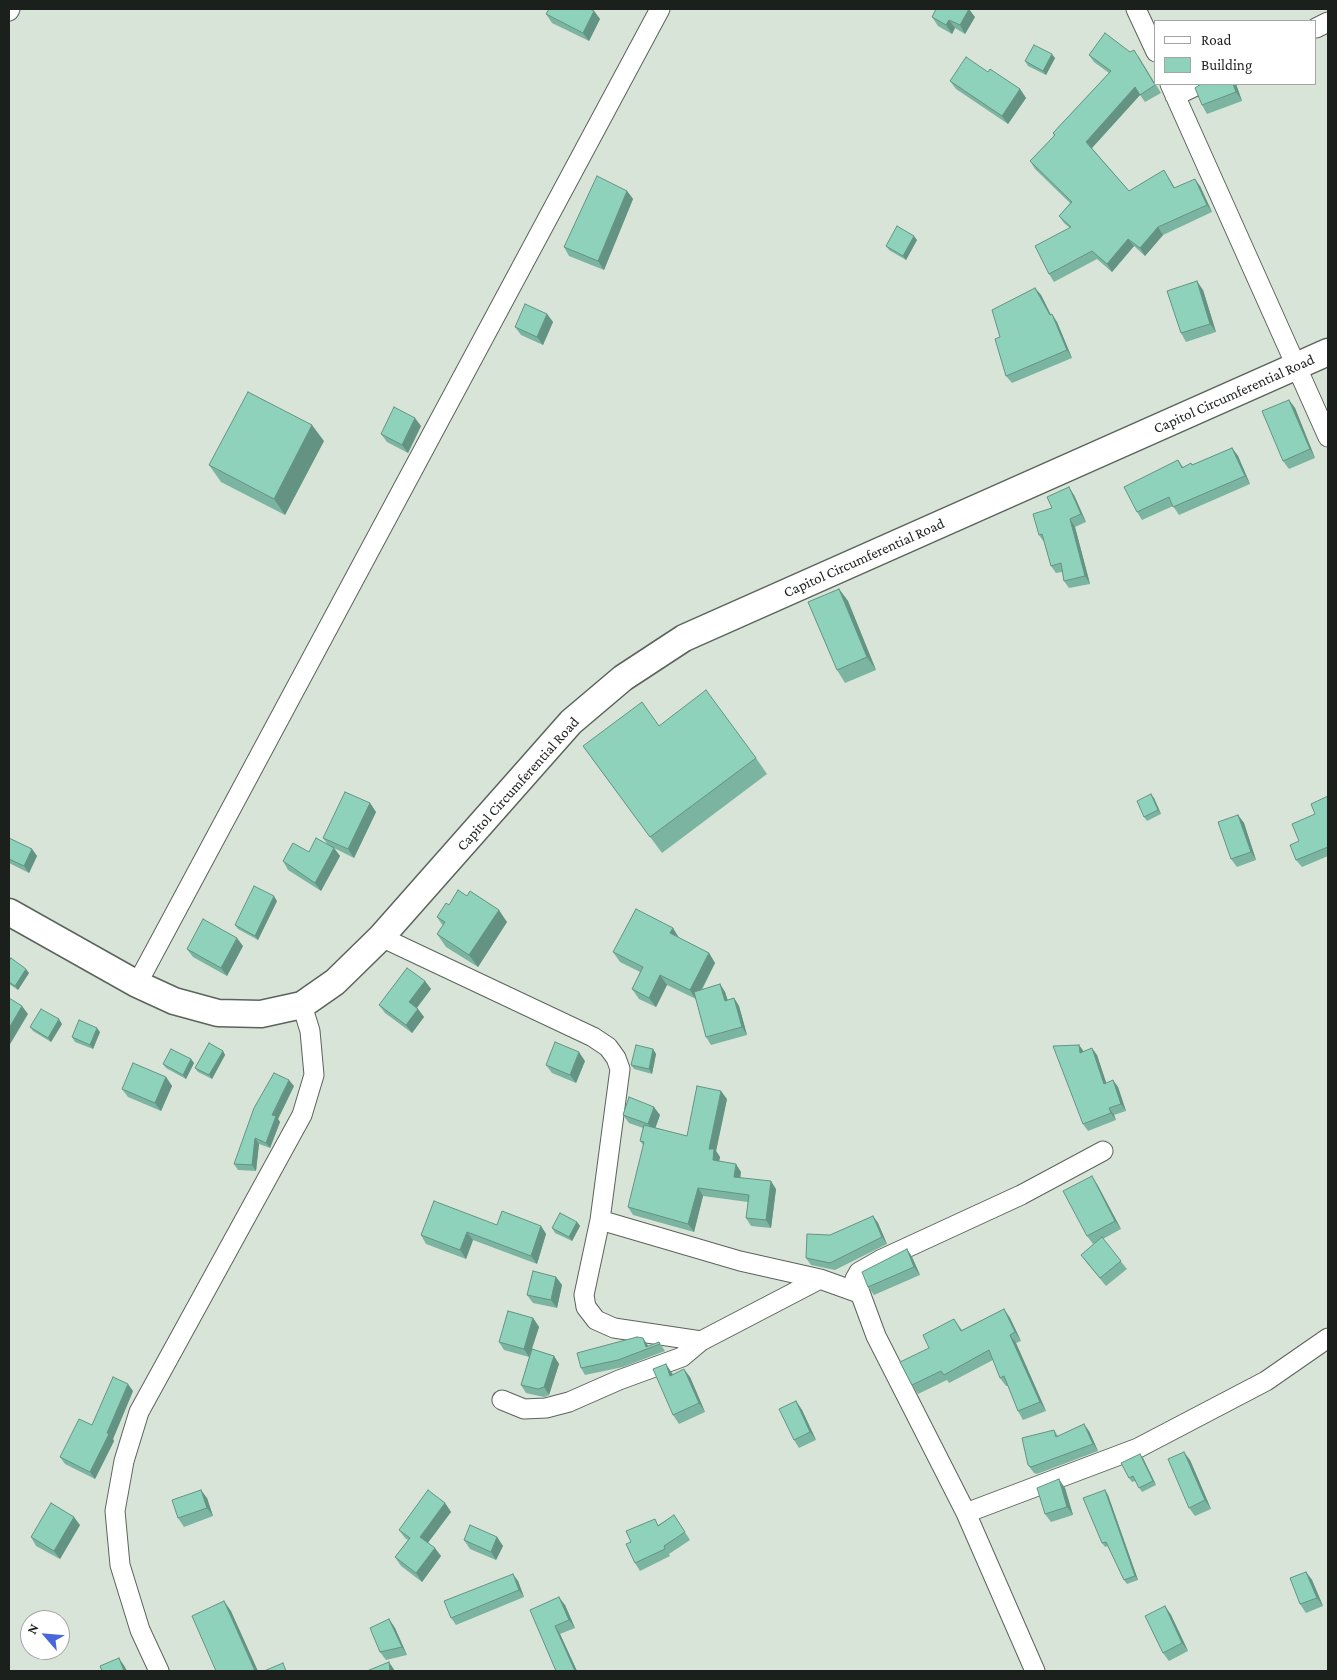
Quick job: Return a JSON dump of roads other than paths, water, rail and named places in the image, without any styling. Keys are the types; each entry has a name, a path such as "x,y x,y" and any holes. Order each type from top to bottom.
{"main road":[{"name":"Capitol Circumferential Road","path":"9,912 137,984 174,1001 218,1013 261,1014 302,1005 335,982 381,937 571,722 623,678 684,638 1328,352"}],"street":[{"path":"137,984 660,9"},
{"path":"1136,9 1154,48"},
{"path":"1196,85 1173,90 1328,437"},
{"path":"381,937 593,1037 608,1047 616,1058 620,1069 600,1220 584,1295 586,1307 596,1320 614,1328 701,1341"},
{"path":"159,1671 140,1630 120,1565 115,1511 124,1460 139,1412 302,1115 314,1075 312,1038 302,1005"},
{"path":"1035,1671 966,1513 876,1336 855,1280 859,1272 864,1268 1021,1195 1103,1151"},
{"path":"600,1220 740,1261 820,1279 860,1293"},
{"path":"502,1400 524,1409 546,1408 570,1402 627,1377 682,1357 701,1341 820,1279"},
{"path":"966,1513 1138,1448 1266,1381 1328,1338"}]}
